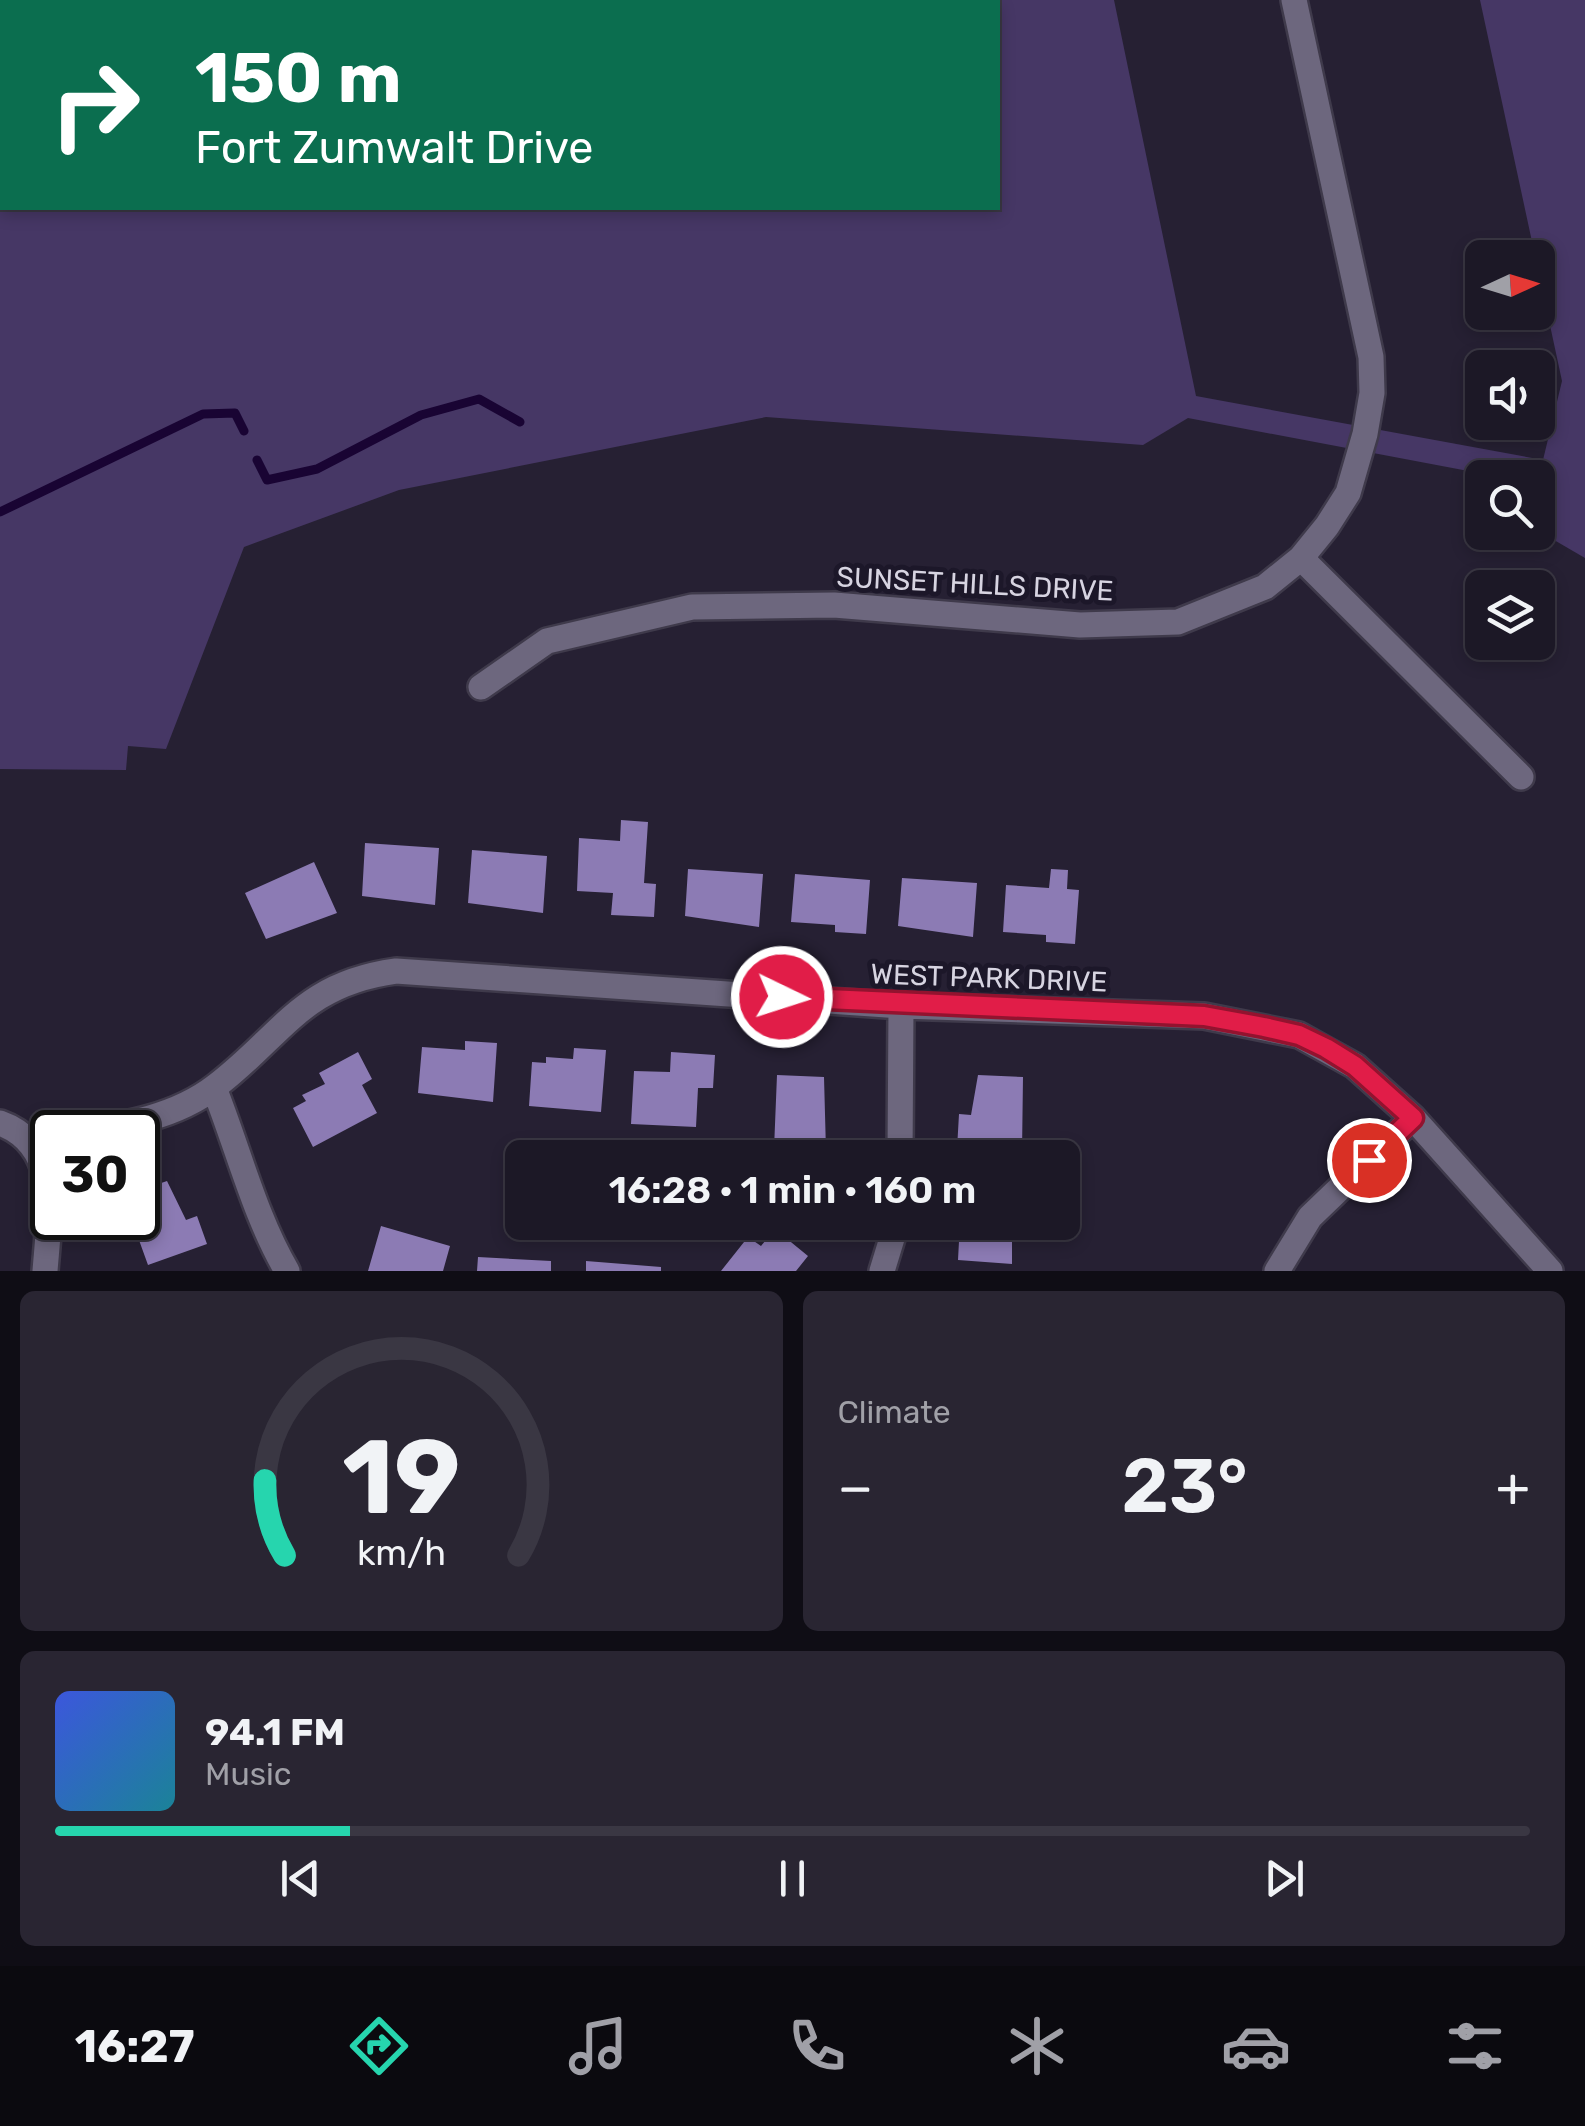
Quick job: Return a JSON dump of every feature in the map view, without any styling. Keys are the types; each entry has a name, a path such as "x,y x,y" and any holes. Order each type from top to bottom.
{"street":[{"name":"SUNSET HILLS DRIVE","path":"481,687 548,641 692,607 834,605 1080,624 1178,622 1265,587 1301,558 1348,493 1372,393 1372,357 1294,0"},
{"path":"1301,558 1521,777"},
{"name":"WEST PARK DRIVE","path":"160,1115 214,1088 281,1022 334,987 396,971 901,1006 1204,1016 1299,1035 1355,1066 1413,1118 1550,1271"},
{"path":"900,1140 901,1006"},
{"path":"214,1088 248,1174 261,1220 287,1271"},
{"path":"1277,1271 1310,1217 1413,1118"},
{"path":"0,1124 30,1136"},
{"path":"45,1240 45,1271"},
{"path":"882,1271 891,1240"}],"shaded area":[{"path":"1000,0 1114,0 1196,396 1543,460 1465,460 1465,470 1188,418 1143,445 766,417 399,490 244,547 166,749 128,746 126,770 0,769 0,210 1000,210"},
{"path":"1480,0 1585,0 1585,558 1555,541 1555,460 1543,460 1548,440 1555,440 1555,410 1562,381 1551,330 1555,330 1555,240 1532,240"}],"building":[{"path":"621,820 648,822 644,883 656,884 654,917 611,915 613,893 577,891 579,838 620,841"},
{"path":"365,843 439,848 435,905 362,896"},
{"path":"472,850 547,856 543,913 468,903"},
{"path":"314,862 337,913 266,939 245,893"},
{"path":"688,869 763,874 759,927 685,916"},
{"path":"1051,869 1068,870 1067,889 1079,890 1075,944 1046,942 1046,935 1003,932 1006,885 1049,888"},
{"path":"795,874 870,880 866,934 835,932 835,925 791,922"},
{"path":"902,878 977,883 973,937 898,926"},
{"path":"465,1041 497,1043 493,1102 418,1093 422,1047 465,1050"},
{"path":"574,1048 606,1050 601,1112 529,1106 532,1062 546,1063 546,1057 573,1059"},
{"path":"358,1052 372,1079 362,1085 377,1113 313,1147 293,1108 306,1101 302,1095 325,1084 319,1073"},
{"path":"671,1052 715,1055 713,1088 698,1088 696,1127 631,1124 634,1071 670,1072"},
{"path":"777,1075 824,1077 826,1140 774,1140"},
{"path":"978,1075 1023,1077 1022,1140 958,1140 959,1114 971,1115"},
{"path":"167,1181 186,1220 197,1216 207,1244 148,1265 139,1240 160,1240 160,1183"},
{"path":"381,1226 450,1246 443,1271 368,1271"},
{"path":"746,1240 761,1246 766,1240 788,1240 808,1256 796,1271 721,1271"},
{"path":"959,1240 1012,1240 1012,1264 958,1260"},
{"path":"478,1257 551,1261 551,1271 477,1271"},
{"path":"586,1261 661,1267 661,1271 586,1271"}],"waterway":[{"path":"257,460 267,480 317,469 421,415 479,399 520,422"},
{"path":"0,512 203,414 235,413 244,431"}],"route":[{"path":"782,997 901,1006 1204,1016 1299,1035 1355,1066 1413,1118 1369,1160"}]}
